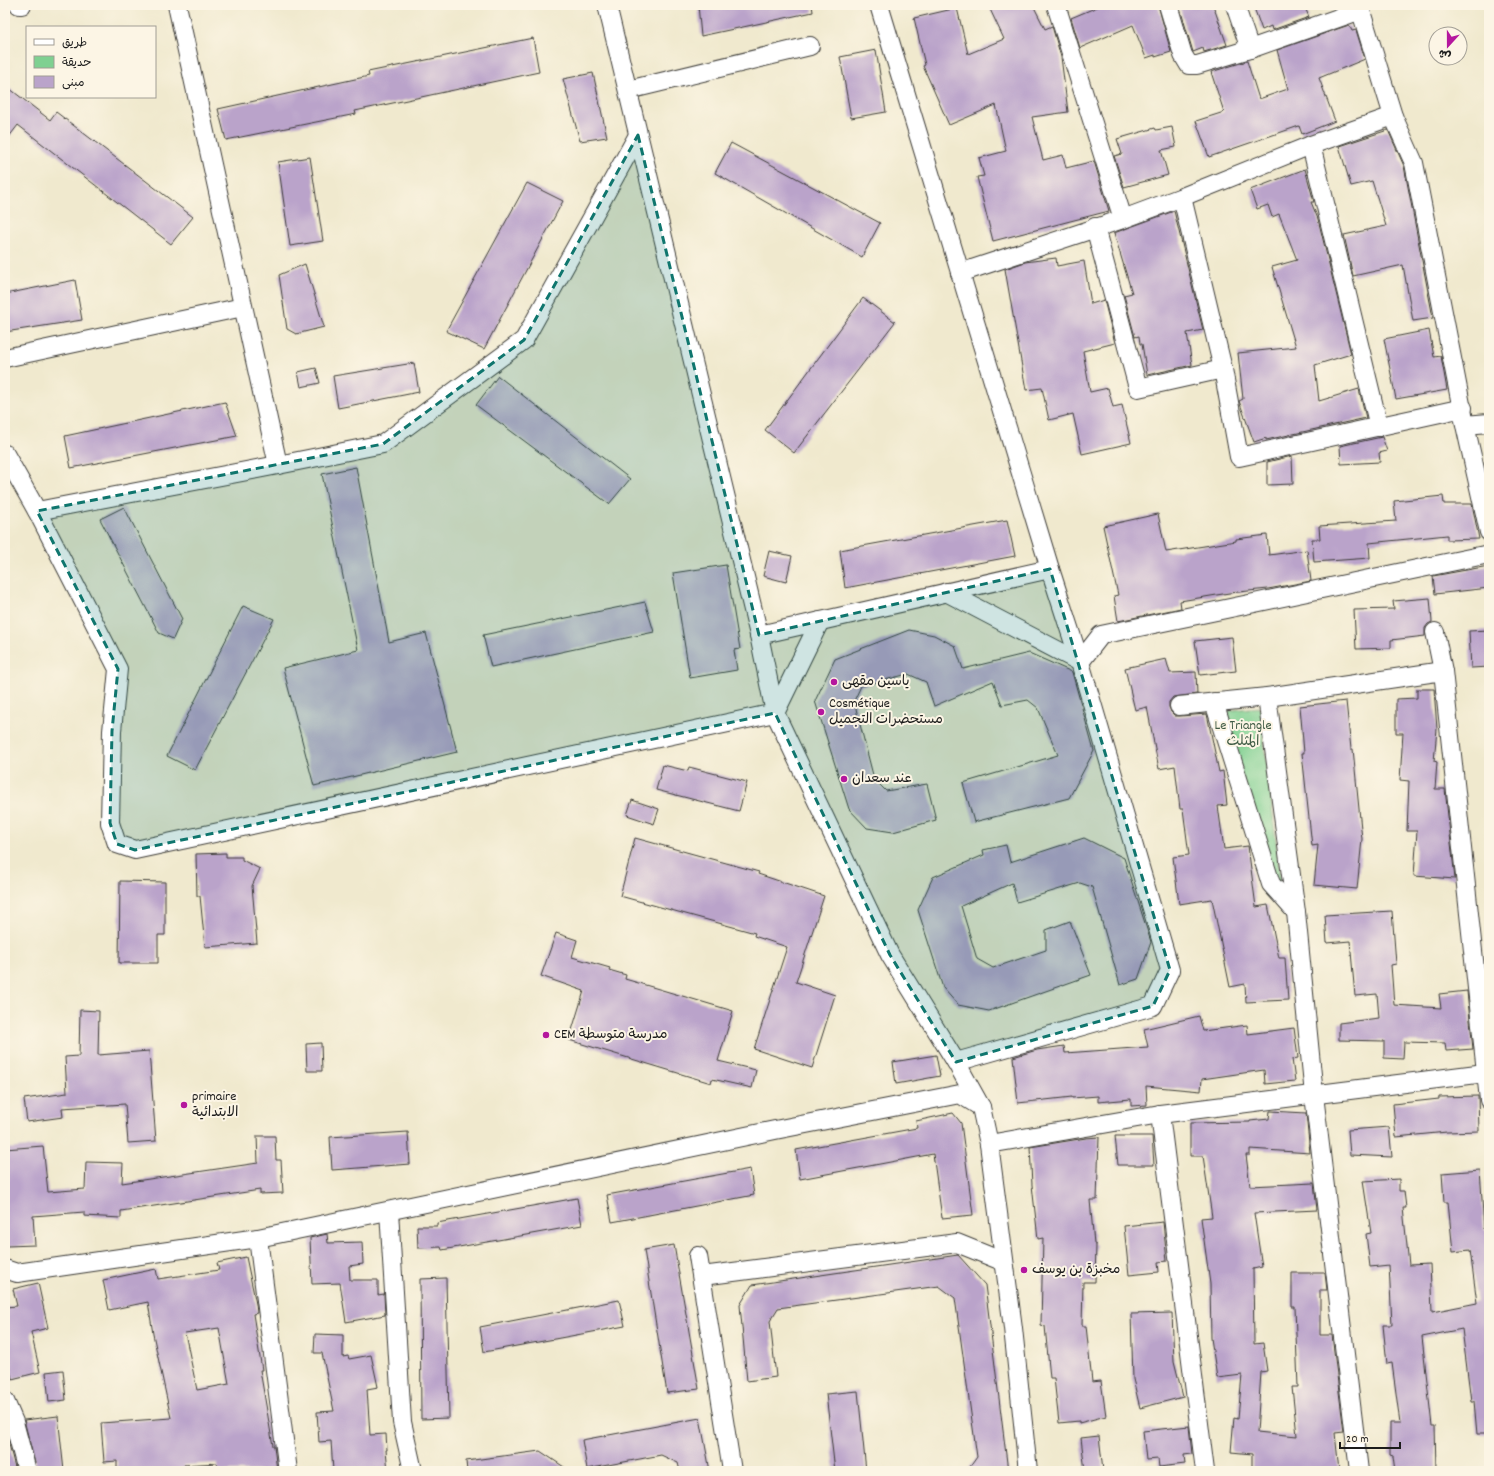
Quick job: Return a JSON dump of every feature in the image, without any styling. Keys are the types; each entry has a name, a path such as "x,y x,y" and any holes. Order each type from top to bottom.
{"street":[{"path":"177,5 278,465"},
{"path":"607,5 759,635 775,713 890,955 956,1062 981,1107 989,1144 1014,1336 1028,1471"},
{"path":"879,5 1050,569 1080,662 1170,970 1153,1006 956,1062"},
{"path":"1056,5 1123,219"},
{"path":"1168,5 1183,55 1189,64 1197,65 1250,49 1360,8 1393,116 1414,163 1464,417 1489,532"},
{"path":"1235,5 1250,49"},
{"path":"628,90 810,46"},
{"path":"960,273 1123,219 1311,145 1393,116"},
{"path":"37,511 383,444 524,340 638,135"},
{"path":"1311,145 1379,427"},
{"path":"1182,197 1223,369 1239,457 1379,427 1464,417 1489,422"},
{"path":"1095,228 1138,388 1223,369"},
{"path":"5,358 243,307"},
{"path":"5,454 37,511 118,669 112,731 110,824 117,844 135,850 775,713"},
{"path":"1080,662 1101,635 1489,554"},
{"path":"759,635 1050,569"},
{"path":"946,592 1080,662"},
{"path":"775,713 820,621"},
{"path":"1435,632 1443,671 1489,1100"},
{"path":"1179,706 1267,698 1443,671"},
{"path":"1267,698 1296,912 1314,1095 1359,1471"},
{"path":"1214,702 1271,884 1296,912"},
{"path":"989,1144 1160,1114 1485,1073"},
{"path":"5,1269 17,1273 258,1238 775,1130 960,1094 981,1107"},
{"path":"1160,1114 1205,1471"},
{"path":"389,1210 402,1422 413,1471"},
{"path":"258,1238 288,1471"},
{"path":"702,1276 957,1243 1004,1262"},
{"path":"698,1256 732,1471"},
{"path":"5,1401 14,1422 27,1471"}],"highlighted area":[{"path":"638,135 759,635 1050,569 1170,970 1153,1006 956,1062 890,955 775,713 135,850 117,844 110,823 112,731 118,669 37,511 383,444 524,340"}],"green space":[{"name":"Le Triangle المثلث","path":"1260,707 1281,883 1276,890 1215,712"}],"building":[{"path":"698,5 812,5 813,12 701,36"},
{"path":"988,5 1033,5 1045,29 1052,26 1061,57 1068,112 1032,117 1043,160 1063,155 1066,168 1094,161 1109,211 993,241 977,177 984,176 979,158 1006,151 996,105 949,125 923,66 925,65 914,18 957,8 968,54 1004,39"},
{"path":"1102,5 1158,5 1171,52 1146,58 1133,25 1080,48 1071,18"},
{"path":"1179,5 1213,5 1227,45 1204,52 1203,48 1193,52"},
{"path":"1253,5 1304,5 1309,17 1272,30 1271,26 1262,30"},
{"path":"1349,25 1352,31 1356,30 1365,59 1319,78 1335,121 1302,134 1299,126 1209,157 1196,121 1224,112 1211,72 1247,61 1259,99 1288,89 1277,50"},
{"path":"533,38 539,72 355,111 356,114 226,140 218,109 369,76 368,72"},
{"path":"876,50 886,112 851,118 840,57"},
{"path":"593,73 607,137 580,141 563,79"},
{"path":"5,85 50,120 56,112 193,217 171,244 18,125 5,142"},
{"path":"1172,127 1176,147 1161,150 1168,175 1124,187 1114,156 1122,154 1117,139 1155,128 1156,130"},
{"path":"1388,130 1404,166 1433,318 1413,321 1403,265 1353,276 1344,235 1386,226 1372,181 1351,186 1339,146"},
{"path":"731,143 880,223 862,257 715,173"},
{"path":"310,157 323,241 290,246 278,162"},
{"path":"1305,169 1314,202 1311,202 1318,219 1351,354 1315,365 1319,401 1359,389 1366,418 1266,440 1266,438 1254,442 1239,401 1243,399 1238,353 1296,347 1272,267 1297,260 1279,214 1272,217 1268,205 1257,209 1250,190"},
{"path":"527,183 563,201 484,349 446,331"},
{"path":"1174,211 1203,330 1187,333 1192,365 1147,375 1142,344 1140,344 1139,336 1135,337 1124,295 1132,293 1114,233"},
{"path":"1056,258 1057,266 1084,261 1091,304 1104,300 1115,343 1083,351 1090,392 1108,388 1113,407 1122,405 1131,443 1082,454 1073,414 1049,420 1042,388 1026,390 1005,269 1025,262"},
{"path":"305,264 324,327 296,334 287,329 279,275"},
{"path":"75,280 82,320 5,332 5,294"},
{"path":"863,298 895,322 794,453 765,430"},
{"path":"1429,330 1434,357 1441,356 1447,390 1396,399 1384,339"},
{"path":"414,363 419,392 338,408 333,376"},
{"path":"316,368 320,383 301,387 298,372"},
{"path":"498,376 630,479 609,504 476,405"},
{"path":"225,402 237,436 71,468 65,436"},
{"path":"1382,437 1387,451 1379,453 1380,462 1341,464 1340,446"},
{"path":"1292,456 1293,484 1267,485 1267,462"},
{"path":"356,467 389,642 426,633 457,752 314,786 283,668 358,650 322,474"},
{"path":"1443,496 1444,504 1472,504 1479,539 1447,540 1447,535 1369,543 1370,558 1314,562 1312,539 1320,539 1319,526 1396,521 1394,501"},
{"path":"124,507 182,619 173,639 159,633 100,519"},
{"path":"1158,514 1166,552 1236,541 1236,539 1267,535 1269,555 1307,550 1311,581 1268,589 1229,593 1180,601 1181,608 1118,621 1114,596 1118,595 1103,526"},
{"path":"1007,520 1015,556 845,588 840,550"},
{"path":"769,551 792,556 786,582 763,576"},
{"path":"726,565 740,649 734,650 737,670 690,678 673,573"},
{"path":"1489,566 1489,588 1435,594 1433,576"},
{"path":"1430,598 1432,622 1425,628 1425,636 1391,640 1391,648 1356,649 1354,610 1394,609 1393,601"},
{"path":"645,602 654,632 491,667 483,635"},
{"path":"243,606 274,619 195,770 167,756"},
{"path":"909,630 934,635 955,646 963,669 1029,653 1072,672 1094,751 1069,798 974,822 963,783 1058,755 1038,708 1028,700 1002,705 993,681 934,706 926,682 908,674 861,686 854,701 874,779 886,791 927,784 936,820 893,832 867,828 849,809 815,701 835,659"},
{"path":"1489,630 1489,667 1471,668 1469,631"},
{"path":"1232,637 1236,671 1200,675 1195,641"},
{"path":"1166,659 1170,673 1196,672 1197,694 1173,697 1169,702 1169,707 1175,716 1207,714 1219,772 1223,771 1227,805 1218,806 1224,849 1248,846 1256,907 1268,905 1279,958 1285,958 1288,1000 1246,1002 1245,984 1230,987 1212,899 1179,904 1173,857 1189,855 1183,809 1180,809 1175,766 1159,769 1147,707 1135,710 1125,668"},
{"path":"1417,689 1434,689 1437,729 1434,761 1437,762 1435,789 1445,789 1455,879 1414,876 1417,831 1407,831 1409,781 1400,780 1403,733 1396,733 1396,699 1417,698"},
{"path":"1346,701 1351,749 1353,749 1362,839 1357,889 1314,885 1318,845 1312,846 1302,753 1304,753 1300,706"},
{"path":"663,765 688,771 689,767 747,782 739,811 656,790"},
{"path":"632,800 659,809 654,824 627,815"},
{"path":"635,838 759,872 758,874 824,896 796,982 835,995 812,1068 754,1049 787,947 754,936 755,933 620,896"},
{"path":"1084,838 1124,858 1151,942 1138,979 1120,985 1092,887 1080,883 1017,902 1012,883 961,906 977,959 993,968 1046,950 1046,930 1070,921 1091,975 989,1011 958,1005 943,988 918,910 933,877 984,855 983,850 1006,845 1010,862"},
{"path":"226,853 226,857 242,857 242,860 260,869 252,886 257,943 205,947 200,896 197,896 196,854"},
{"path":"120,881 165,882 165,935 158,935 158,963 119,963"},
{"path":"1392,911 1396,964 1391,965 1394,1005 1441,1008 1439,994 1467,991 1473,1049 1446,1051 1445,1043 1404,1042 1403,1059 1384,1058 1384,1041 1339,1040 1339,1023 1379,1018 1377,994 1355,996 1350,941 1327,943 1325,915"},
{"path":"556,933 577,940 572,957 610,968 609,970 626,975 625,979 733,1011 718,1061 756,1070 752,1088 712,1079 711,1083 569,1040 584,991 541,976"},
{"path":"80,1010 99,1011 98,1055 149,1051 156,1141 128,1143 125,1104 62,1108 63,1117 27,1122 24,1099 67,1093 65,1057 79,1056"},
{"path":"1199,1016 1203,1031 1247,1025 1248,1034 1294,1028 1298,1058 1292,1059 1295,1081 1265,1084 1264,1070 1202,1079 1201,1091 1146,1086 1147,1105 1131,1106 1131,1099 1098,1102 1098,1096 1072,1097 1018,1103 1013,1057 1037,1050 1064,1046 1065,1053 1148,1047 1144,1029"},
{"path":"321,1043 322,1071 307,1071 306,1044"},
{"path":"936,1055 940,1076 896,1084 893,1062"},
{"path":"1478,1096 1479,1131 1447,1132 1396,1137 1393,1104 1439,1099 1439,1097"},
{"path":"1270,1111 1306,1113 1310,1153 1250,1149 1250,1155 1246,1155 1250,1186 1314,1183 1317,1210 1254,1213 1262,1267 1253,1269 1254,1344 1263,1343 1267,1371 1261,1372 1257,1432 1297,1436 1292,1387 1298,1387 1295,1307 1292,1307 1292,1273 1325,1273 1327,1290 1320,1290 1320,1335 1332,1335 1344,1432 1335,1433 1339,1471 1252,1471 1252,1454 1231,1452 1234,1417 1238,1418 1242,1375 1217,1378 1211,1338 1210,1284 1201,1218 1212,1217 1203,1156 1190,1156 1190,1123 1250,1122 1269,1119"},
{"path":"953,1113 961,1123 973,1215 942,1218 933,1154 800,1179 796,1150 917,1128 916,1121"},
{"path":"1389,1127 1392,1157 1350,1155 1348,1130"},
{"path":"408,1132 410,1164 332,1170 330,1137"},
{"path":"257,1136 275,1136 276,1160 281,1160 283,1193 260,1194 260,1190 121,1211 121,1218 84,1216 84,1212 33,1216 35,1245 7,1246 5,1236 5,1149 43,1146 48,1192 85,1189 86,1162 123,1163 122,1183 258,1163"},
{"path":"1115,1136 1152,1136 1154,1165 1118,1165"},
{"path":"1099,1137 1097,1200 1090,1200 1094,1244 1096,1245 1095,1282 1083,1282 1082,1326 1086,1326 1092,1382 1101,1381 1106,1416 1079,1423 1079,1421 1059,1423 1054,1378 1050,1378 1045,1326 1041,1325 1043,1238 1038,1239 1032,1185 1030,1147"},
{"path":"750,1169 754,1195 612,1222 607,1195"},
{"path":"1480,1170 1484,1229 1489,1229 1489,1434 1477,1434 1474,1401 1471,1401 1462,1329 1422,1337 1432,1426 1435,1426 1436,1471 1395,1471 1393,1456 1390,1455 1390,1423 1400,1423 1392,1363 1387,1364 1383,1325 1392,1325 1389,1265 1370,1267 1366,1234 1371,1233 1363,1181 1399,1179 1399,1191 1404,1191 1406,1208 1403,1208 1409,1265 1430,1264 1432,1312 1477,1303 1470,1250 1453,1252 1448,1202 1444,1202 1442,1173"},
{"path":"577,1198 582,1225 442,1250 441,1247 418,1248 417,1226 437,1226 437,1223"},
{"path":"1163,1222 1167,1261 1158,1262 1159,1272 1129,1275 1124,1226"},
{"path":"327,1234 328,1243 362,1242 363,1264 349,1266 350,1280 378,1280 378,1295 384,1294 385,1315 346,1322 340,1283 312,1284 310,1238"},
{"path":"674,1245 699,1389 667,1393 644,1250"},
{"path":"958,1255 985,1285 1008,1471 967,1471 977,1457 955,1298 939,1286 778,1308 770,1321 776,1377 747,1381 740,1305 752,1285"},
{"path":"246,1257 256,1304 257,1313 253,1314 262,1370 260,1370 277,1471 219,1471 217,1463 184,1465 186,1471 117,1471 117,1461 104,1462 101,1423 171,1418 153,1334 148,1302 109,1310 103,1280 156,1269 158,1279 219,1270 217,1263","holes":["219,1328 229,1384 197,1390 185,1333"]},
{"path":"446,1278 449,1418 421,1419 420,1279"},
{"path":"38,1283 48,1328 31,1332 40,1372 12,1379 5,1351 5,1307 17,1306 13,1289"},
{"path":"619,1300 625,1326 484,1352 480,1327"},
{"path":"1172,1313 1174,1361 1183,1397 1140,1408 1133,1379 1131,1314"},
{"path":"315,1334 343,1335 343,1357 348,1356 349,1359 371,1355 378,1387 367,1389 370,1435 386,1434 388,1471 333,1471 331,1441 319,1442 317,1412 334,1411 322,1353 314,1353"},
{"path":"63,1370 66,1400 49,1402 46,1372"},
{"path":"858,1391 866,1471 835,1471 826,1394"},
{"path":"58,1416 64,1471 37,1471 24,1420"},
{"path":"700,1418 710,1471 680,1471 678,1463 661,1455 587,1469 582,1440"},
{"path":"1189,1426 1192,1454 1184,1455 1185,1464 1159,1467 1158,1459 1146,1460 1143,1431"},
{"path":"5,1429 16,1471 5,1471"},
{"path":"1099,1436 1103,1471 1085,1471 1081,1438"},
{"path":"540,1451 570,1471 467,1471 466,1461"}],"place":[{"name":"ياسين مقهى","path":"834,682"},
{"name":"Cosmétique مستحضرات التجميل","path":"821,712"},
{"name":"عند سعدان","path":"844,779"},
{"name":"CEM مدرسة متوسطة","path":"546,1035"},
{"name":"primaire الابتدائية","path":"184,1105"},
{"name":"مخبزة بن یوسف","path":"1024,1270"}]}
